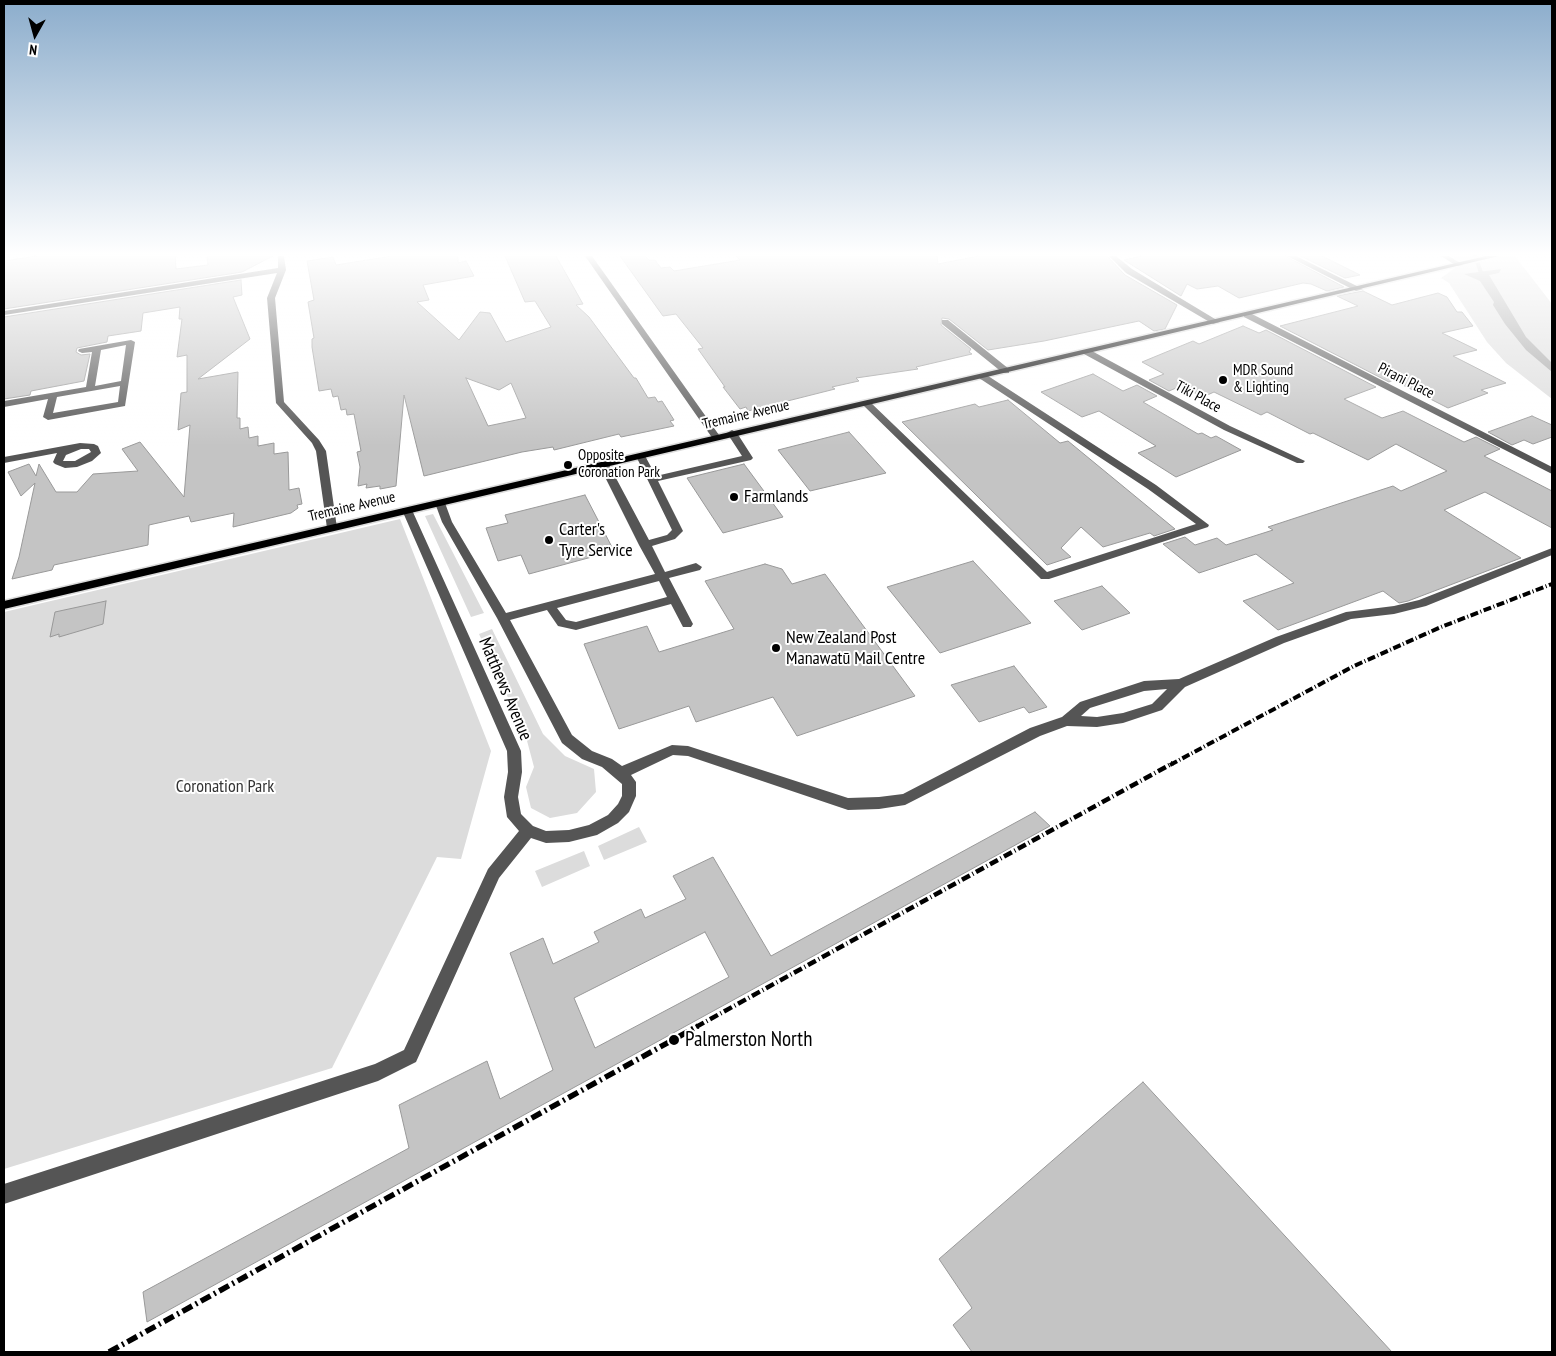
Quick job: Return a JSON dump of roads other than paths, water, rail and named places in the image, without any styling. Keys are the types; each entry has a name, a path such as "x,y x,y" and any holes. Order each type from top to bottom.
{"main road":[{"name":"Tremaine Avenue","path":"4,605 21,605 332,528 604,465 732,433 1228,319"}],"street":[{"path":"273,319 280,403 316,442 320,450 332,528"},
{"path":"633,319 716,437"},
{"path":"1211,319 1216,322"},
{"name":"Pirani Place","path":"1255,319 1552,471"},
{"path":"945,322 1006,371"},
{"path":"53,396 48,418 122,404 131,342 82,351"},
{"path":"90,389 97,348"},
{"name":"Tiki Place","path":"1087,352 1227,428 1300,461"},
{"path":"866,403 1045,576 1204,524 1152,486 982,376"},
{"path":"4,404 125,383"},
{"path":"654,479 748,458 732,433"},
{"path":"4,460 80,446 91,446 96,450 96,453 89,459 70,465 58,462 59,456 67,450 80,446"},
{"path":"37,453 59,456"},
{"path":"641,456 678,528 678,533 671,537 644,545"},
{"path":"604,465 644,545 687,624"},
{"name":"Matthews Avenue","path":"440,503 447,522 503,618 567,739 587,755 607,763 621,772"},
{"name":"Matthews Avenue","path":"407,510 514,751 515,772 511,797 514,817 528,831"},
{"path":"4,1194 378,1072 410,1056 493,874 528,831 546,838 592,831 613,819 624,808 629,796 629,782 621,772 672,750 688,750 848,804 879,804 904,799 1035,732 1067,721 1085,706 1144,686 1181,684 1280,640 1350,615 1394,610 1422,603 1552,551"},
{"path":"503,618 696,567"},
{"path":"550,606 562,623 576,626 674,599"},
{"path":"1067,721 1097,722 1123,718 1158,707 1181,684"}],"railway":[{"path":"1170,765 1354,666 1441,627 1552,584"},
{"path":"696,1027 1173,763"},
{"path":"109,1352 698,1026"}],"place":[{"name":"MDR Sound & Lighting","path":"1223,380"},
{"name":"Opposite Coronation Park","path":"568,465"},
{"name":"Farmlands","path":"734,497"},
{"name":"Carter's Tyre Service","path":"549,540"},
{"name":"New Zealand Post Manawatū Mail Centre","path":"776,648"},
{"name":"Palmerston North","path":"674,1040"}],"park label":[{"name":"Coronation Park","path":"225,787"}]}
